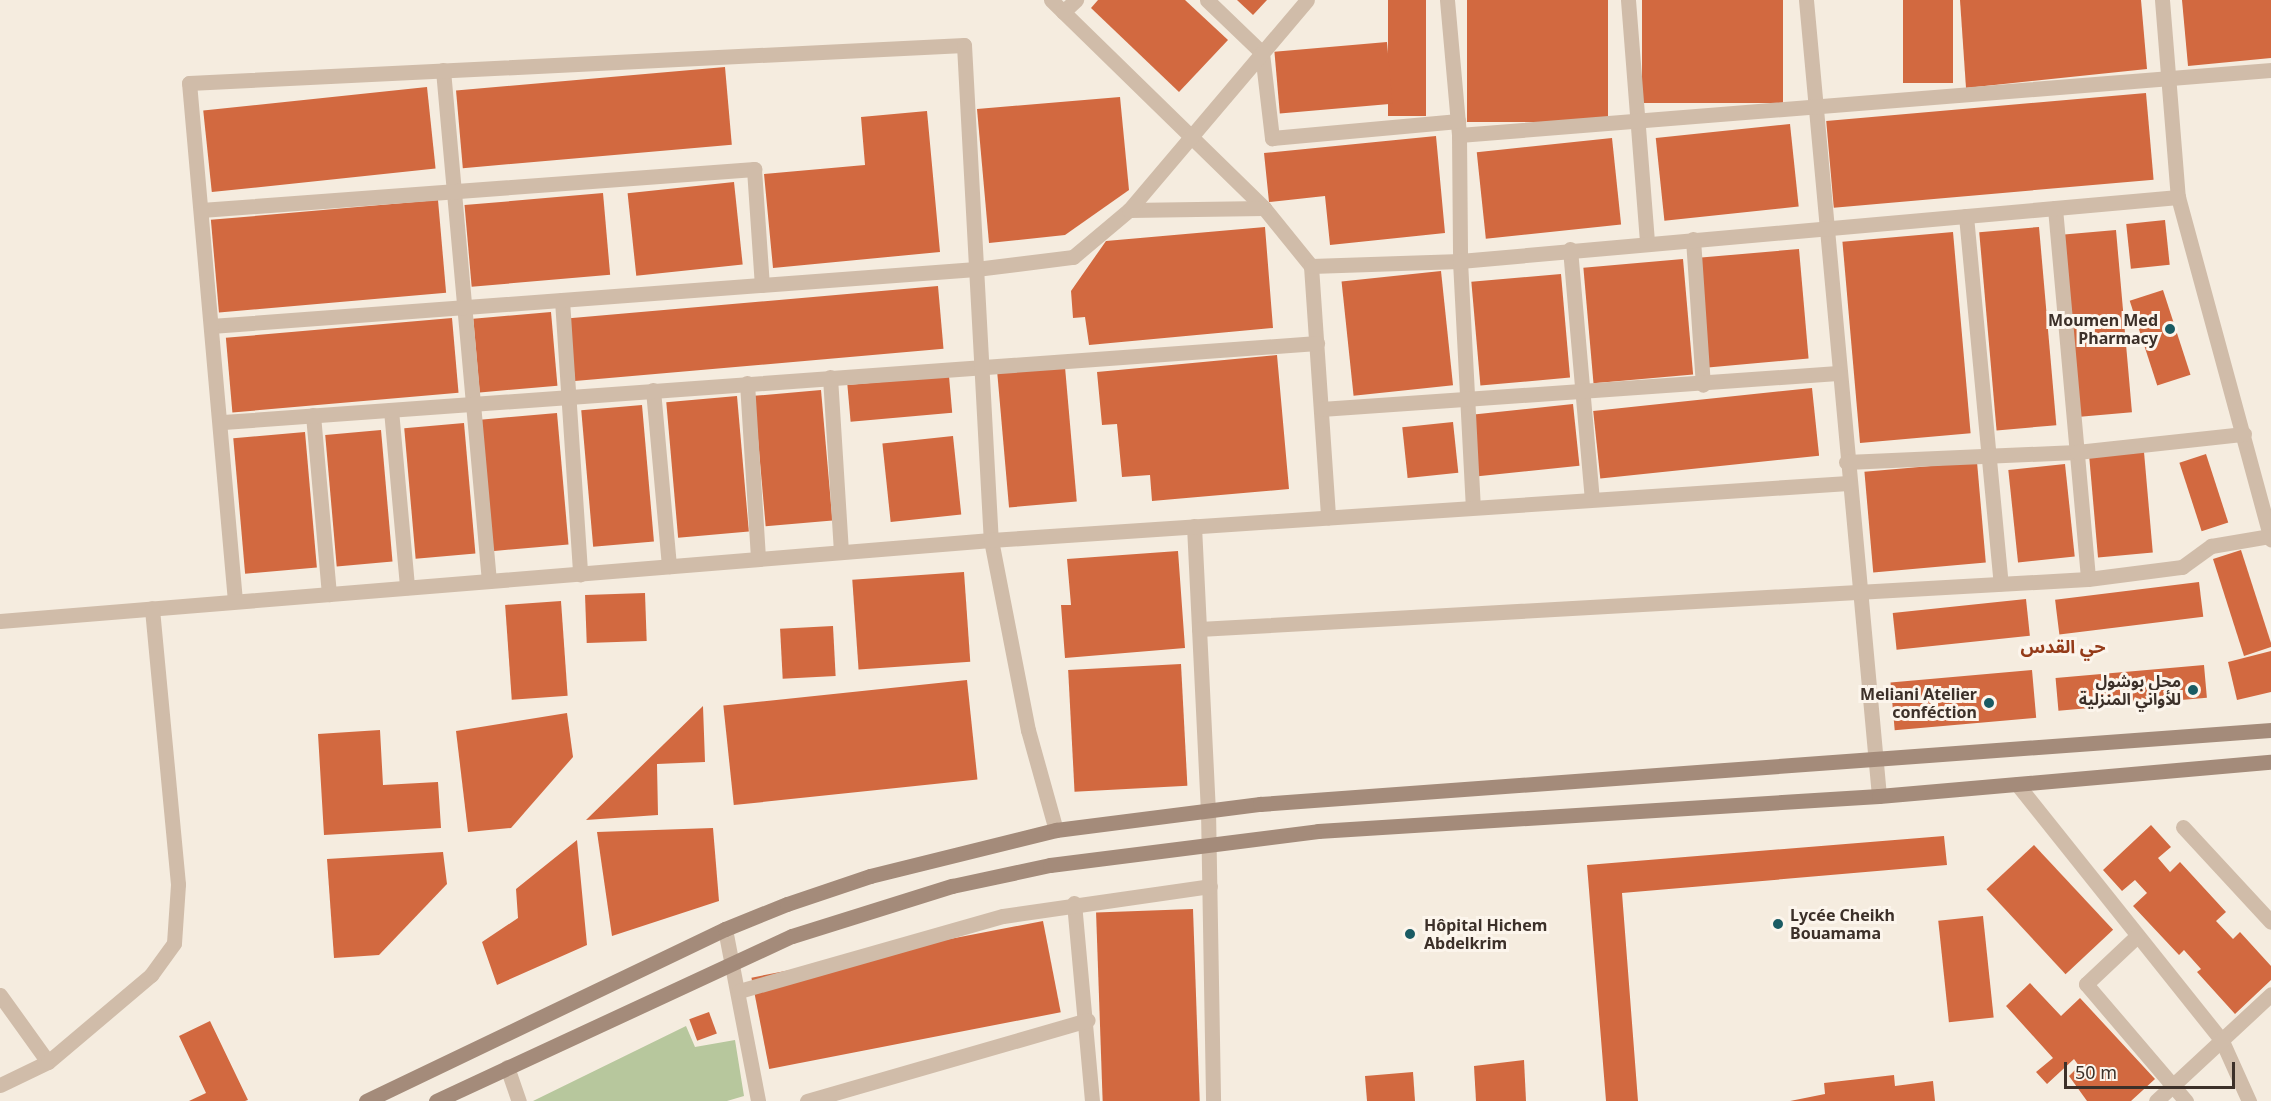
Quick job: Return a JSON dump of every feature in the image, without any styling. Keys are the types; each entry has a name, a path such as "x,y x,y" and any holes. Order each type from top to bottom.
{"main road":[{"path":"366,1101 725,929 870,876 1056,830 1208,810 2271,730"},
{"path":"436,1101 734,960 952,886 1050,865 1209,843 1318,831 1879,796 2271,762"}],"street":[{"path":"1051,0 1264,208 1311,266 1328,517"},
{"path":"1064,12 1076,0"},
{"path":"1207,0 1262,53 1272,138 1459,128 1639,122 1815,109 2168,76 2271,70"},
{"path":"211,326 976,269 1073,257 1130,210 1307,0"},
{"path":"1447,0 1459,128 1460,261 1473,506"},
{"path":"1628,0 1647,243"},
{"path":"1806,0 1824,228 1879,796"},
{"path":"1199,629 1859,590 2088,579 2182,567 2211,546 2270,538 2244,434 2178,197 2162,0"},
{"path":"235,601 223,422 211,326 189,83 964,45 991,540 1028,730 1056,830"},
{"path":"443,70 489,581"},
{"path":"201,210 754,169 762,285"},
{"path":"1311,266 1460,261 1570,249 2178,197"},
{"path":"1130,210 1264,208"},
{"path":"2055,208 2088,579"},
{"path":"1966,216 2001,583"},
{"path":"1694,239 1703,385"},
{"path":"1570,249 1592,498"},
{"path":"562,300 580,574"},
{"path":"223,422 1317,343"},
{"path":"1322,409 1466,398 1703,385 1838,373"},
{"path":"830,377 841,552"},
{"path":"747,383 758,559"},
{"path":"653,390 669,566"},
{"path":"391,410 407,587"},
{"path":"313,415 329,594"},
{"path":"1846,462 2077,452 2244,434"},
{"path":"0,621 991,540 1592,498 1848,483"},
{"path":"1194,526 1208,810 1213,1101"},
{"path":"0,1085 48,1062 151,975 174,943 178,884 152,608"},
{"path":"2017,784 2222,1041 2249,1101"},
{"path":"2183,827 2271,921"},
{"path":"739,991 938,933 1074,903 1210,886"},
{"path":"1074,903 1088,1020 1092,1101"},
{"path":"725,929 734,960 758,1101"},
{"path":"2137,936 2086,984 2186,1101"},
{"path":"2156,1101 2271,994"},
{"path":"0,995 48,1062"},
{"path":"807,1101 1088,1020"},
{"path":"507,1067 519,1101"}],"green space":[{"path":"686,1026 695,1047 735,1040 744,1096 727,1101 533,1101"}],"building":[{"path":"1098,0 1185,0 1228,40 1179,92 1091,8"},
{"path":"1237,0 1267,0 1253,15"},
{"path":"1388,0 1426,0 1426,116 1388,116"},
{"path":"1467,0 1608,0 1608,122 1467,122"},
{"path":"1642,0 1783,0 1783,103 1642,103"},
{"path":"1903,0 1953,0 1953,83 1903,83"},
{"path":"1960,0 2141,0 2147,69 1966,88"},
{"path":"2182,0 2271,0 2271,58 2188,66"},
{"path":"1387,42 1392,104 1280,114 1274,52"},
{"path":"725,67 732,145 463,168 456,91"},
{"path":"427,87 436,169 212,192 203,111"},
{"path":"2146,93 2154,180 1834,208 1826,121"},
{"path":"1120,97 1129,190 1065,235 989,243 977,109"},
{"path":"927,111 940,252 773,268 764,174 865,165 861,117"},
{"path":"1790,124 1799,207 1664,221 1656,138"},
{"path":"1436,136 1445,233 1330,245 1325,196 1269,202 1264,153"},
{"path":"1612,138 1621,225 1486,239 1477,152"},
{"path":"734,182 743,265 636,276 628,193"},
{"path":"603,193 610,275 472,287 465,205"},
{"path":"438,200 446,293 219,313 211,220"},
{"path":"2165,220 2170,265 2131,269 2126,224"},
{"path":"1265,227 1273,328 1089,345 1085,317 1073,318 1071,291 1106,241"},
{"path":"2039,227 2056,425 1997,430 1979,232"},
{"path":"2116,230 2132,412 2080,417 2064,235"},
{"path":"1953,232 1971,433 1860,443 1842,242"},
{"path":"1799,249 1809,359 1708,367 1698,258"},
{"path":"1683,259 1693,375 1593,383 1583,268"},
{"path":"1441,271 1453,385 1354,396 1342,281"},
{"path":"1561,274 1570,378 1480,385 1471,282"},
{"path":"938,286 943,349 575,381 569,318"},
{"path":"2163,290 2191,375 2157,385 2130,301"},
{"path":"551,312 557,386 480,393 473,319"},
{"path":"452,318 459,393 232,412 226,338"},
{"path":"1277,355 1289,489 1152,501 1150,475 1122,477 1117,424 1102,425 1097,372"},
{"path":"1065,367 1077,501 1009,507 997,373"},
{"path":"949,376 952,413 851,422 847,385"},
{"path":"1812,388 1819,456 1600,479 1593,411"},
{"path":"821,390 832,521 766,526 754,396"},
{"path":"737,396 749,531 678,538 666,402"},
{"path":"1573,404 1579,466 1478,476 1472,415"},
{"path":"642,405 654,541 593,547 581,410"},
{"path":"557,413 569,544 492,551 480,420"},
{"path":"1453,422 1458,473 1408,478 1402,427"},
{"path":"464,423 475,554 416,559 404,428"},
{"path":"381,430 393,561 337,566 325,435"},
{"path":"305,432 317,567 245,574 233,438"},
{"path":"953,436 961,515 891,522 882,443"},
{"path":"2144,452 2153,553 2098,557 2089,457"},
{"path":"2206,454 2228,522 2202,531 2179,463"},
{"path":"1977,462 1986,563 1873,572 1864,472"},
{"path":"2065,464 2075,556 2018,562 2008,470"},
{"path":"2241,550 2271,643 2271,647 2244,656 2213,559"},
{"path":"1178,551 1185,648 1065,658 1061,605 1071,605 1067,559"},
{"path":"964,572 970,662 859,670 852,580"},
{"path":"2199,582 2203,617 2059,634 2055,600"},
{"path":"645,593 647,641 587,643 585,595"},
{"path":"2026,599 2030,636 1897,650 1893,613"},
{"path":"561,601 568,696 512,700 505,605"},
{"path":"833,626 836,676 783,679 780,629"},
{"path":"2271,651 2271,692 2237,700 2228,662"},
{"path":"1181,664 1187,786 1075,792 1068,670"},
{"path":"2204,665 2207,698 2058,711 2056,678"},
{"path":"2032,670 2036,718 1895,730 1891,682"},
{"path":"967,680 977,779 734,805 723,706"},
{"path":"703,706 705,762 657,764 658,815 586,820"},
{"path":"567,713 573,757 511,828 468,832 456,731"},
{"path":"380,730 383,785 438,782 441,828 324,835 318,734"},
{"path":"2151,825 2171,847 2158,858 2170,872 2180,862 2226,912 2216,921 2233,939 2240,932 2271,966 2271,980 2235,1014 2197,972 2201,969 2184,950 2179,955 2133,906 2147,893 2135,880 2122,891 2103,870"},
{"path":"713,828 719,901 612,936 597,832"},
{"path":"1944,836 1947,865 1622,893 1638,1101 1606,1101 1587,865"},
{"path":"577,840 587,945 497,985 482,942 518,918 516,889"},
{"path":"2034,845 2113,930 2066,974 1986,889"},
{"path":"443,852 447,884 379,955 334,958 327,859"},
{"path":"1193,909 1200,1101 1103,1101 1096,912"},
{"path":"1983,916 1994,1017 1949,1022 1938,921"},
{"path":"1043,921 1061,1012 769,1069 751,978"},
{"path":"2030,983 2061,1016 2080,998 2155,1079 2131,1101 2087,1101 2069,1076 2079,1066 2074,1059 2047,1084 2036,1072 2053,1058 2006,1006"},
{"path":"709,1012 717,1034 697,1041 689,1019"},
{"path":"210,1021 248,1100 189,1101 206,1093 179,1036"},
{"path":"1524,1060 1526,1101 1476,1101 1474,1066"},
{"path":"1413,1072 1415,1101 1367,1101 1365,1076"},
{"path":"1894,1075 1895,1086 1933,1081 1935,1101 1790,1101 1825,1094 1824,1083"}],"place":[{"name":"Moumen Med Pharmacy","path":"2170,329"},
{"name":"محل بوشول للأواني المنزلية","path":"2193,690"},
{"name":"Meliani Atelier conféction","path":"1989,703"},
{"name":"Lycée Cheikh Bouamama","path":"1778,924"},
{"name":"Hôpital Hichem Abdelkrim","path":"1410,934"}],"district":[{"name":"حي القدس","path":"2063,646"}]}
